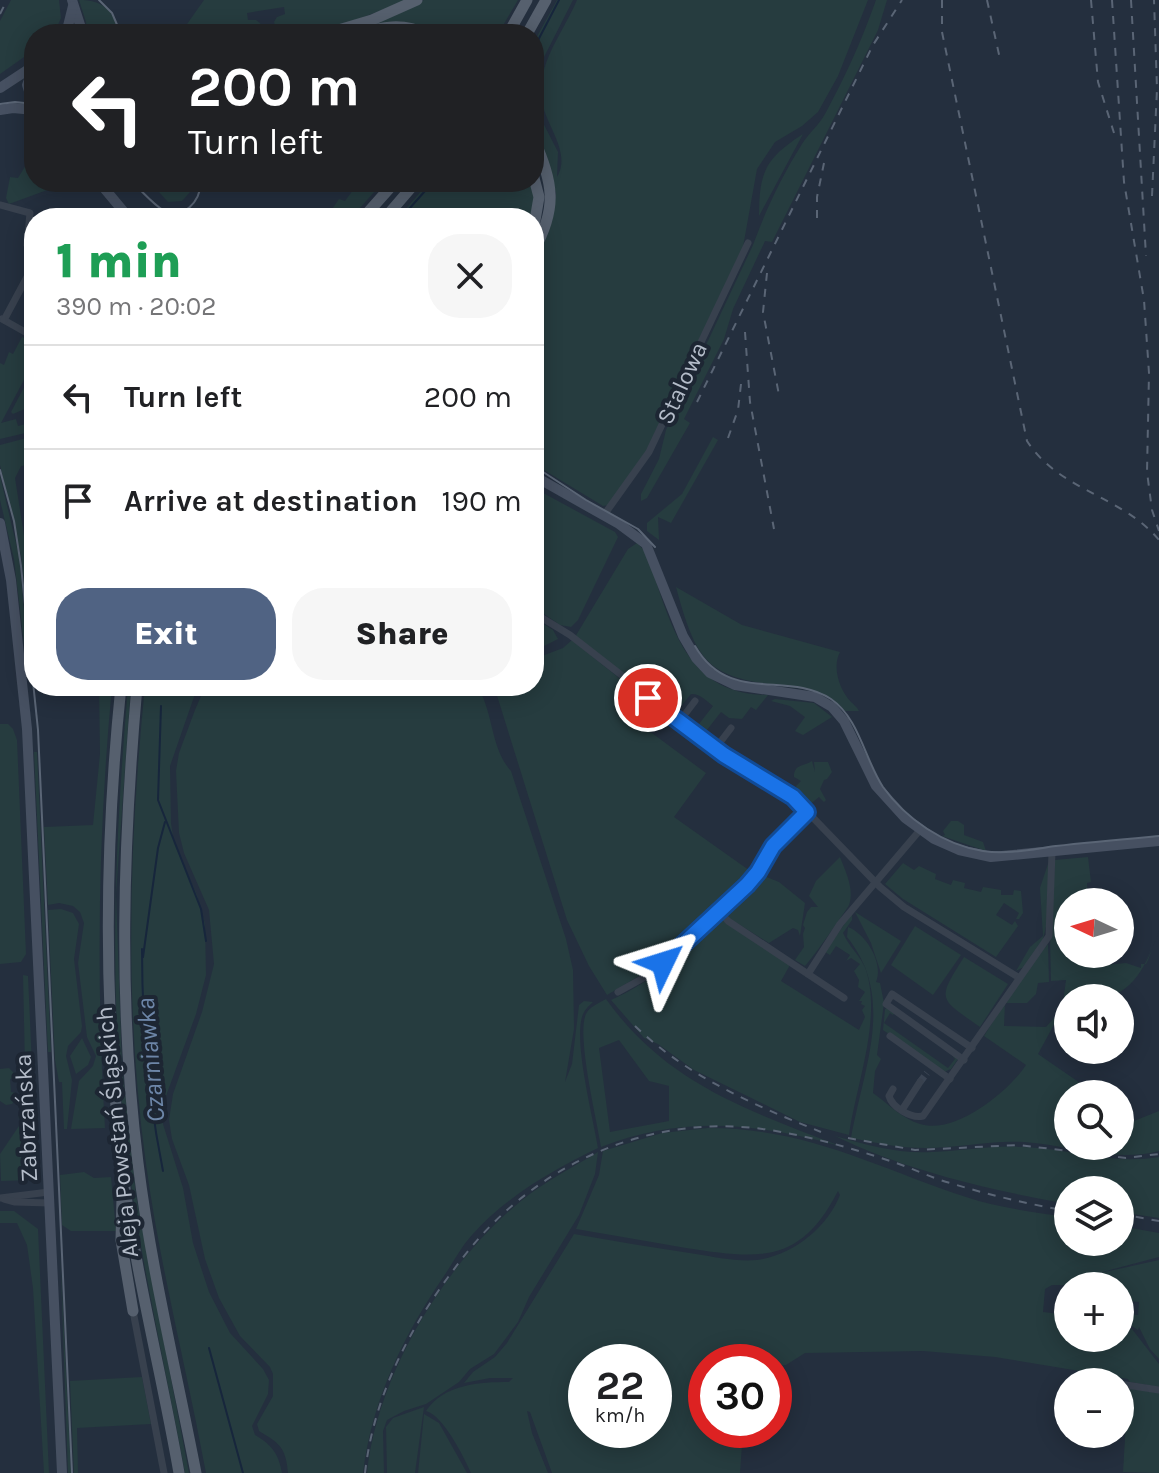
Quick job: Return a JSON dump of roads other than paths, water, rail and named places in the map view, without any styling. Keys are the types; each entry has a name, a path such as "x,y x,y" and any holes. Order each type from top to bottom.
{"main road":[{"path":"359,24 417,0"},
{"path":"514,24 527,0"},
{"path":"534,24 546,0"},
{"path":"68,24 72,2"},
{"path":"72,2 80,24"},
{"path":"0,88 24,72"},
{"path":"0,110 24,110"},
{"path":"544,162 551,203 544,232"},
{"path":"107,192 121,208"},
{"path":"372,208 386,192"},
{"path":"394,208 409,192"},
{"path":"544,481 636,534 650,549 683,636 705,669 735,685 815,697 832,707 844,721 876,786 893,807 920,830 948,846 981,855 1015,856 1159,841"},
{"name":"Zabrzańska","path":"0,523 11,580 24,694"},
{"name":"Zabrzańska","path":"24,696 62,1473"},
{"name":"Aleja Powstań Śląskich","path":"120,696 110,831 107,953 113,1074 136,1259 179,1473"},
{"name":"Aleja Powstań Śląskich","path":"136,696 126,818 124,890 127,1056 147,1226 196,1473"},
{"path":"124,1181 120,1228 133,1311"}],"street":[{"path":"0,205 24,211"},
{"name":"Stalowa","path":"604,515 649,452 748,243"},
{"path":"24,281 2,319 24,331"},
{"path":"544,619 570,635 715,749 793,797 875,882 904,907 1018,977"},
{"path":"679,722 695,701"},
{"path":"715,749 731,728"},
{"path":"618,992 647,976 679,950 754,877 773,846 807,812"},
{"path":"808,974 848,914 920,830"},
{"path":"893,1089 888,1098 914,1117 923,1116 1018,977 1043,947 1049,936 1052,852"},
{"path":"719,911 728,921 844,998"},
{"path":"964,1060 886,1004 892,994 972,1048"},
{"path":"890,1036 929,1069 950,1079"},
{"path":"902,1110 920,1082"},
{"path":"1,1198 49,1197"},
{"path":"133,1311 164,1473"},
{"path":"1134,1386 1159,1390"}],"waterway":[{"path":"544,29 559,0"},
{"path":"410,208 424,192"},
{"path":"161,706 158,800 201,909 206,941"},
{"path":"143,957 158,848 165,822"},
{"name":"Czarniawka","path":"142,949 147,1061 163,1171"},
{"name":"Czarniawka","path":"209,1348 243,1473"}],"tunnel":[{"path":"920,1082 927,1073"}],"tram line":[{"path":"99,0 112,13 117,24"},
{"path":"0,104 24,103"},
{"path":"142,192 161,208"},
{"path":"188,208 199,192"},
{"path":"0,470 14,521 24,595"},
{"path":"544,473 638,529 655,547"},
{"path":"695,646 709,664 724,675 741,681 814,691 831,699 848,717 892,799 914,820 954,843 983,851 1001,852 1159,836"},
{"path":"34,696 72,1473"}],"railway":[{"path":"0,14 7,0"},
{"path":"697,402 873,45 902,0"},
{"path":"942,0 942,32 1027,441 1040,458 1056,471 1128,513 1159,540"},
{"path":"987,0 1000,59"},
{"path":"1091,0 1098,82 1114,133"},
{"path":"1112,0 1124,182 1144,300 1149,373 1147,472 1152,510 1159,531"},
{"path":"1131,0 1146,256"},
{"path":"1152,196 1157,89 1154,0"},
{"path":"817,218 817,197 824,163"},
{"path":"767,273 763,312 779,395"},
{"path":"745,332 750,402 774,529"},
{"path":"728,438 738,410 741,384"},
{"path":"635,1026 699,1075 821,1132"},
{"path":"365,1473 386,1387 411,1334 443,1284 491,1225 525,1195 563,1170 603,1150 645,1136 690,1128 735,1127 781,1132 856,1150 943,1181 1054,1208"},
{"path":"848,1138 915,1150 1019,1145 1126,1158 1159,1154"},
{"path":"1134,1217 1159,1221"}]}
